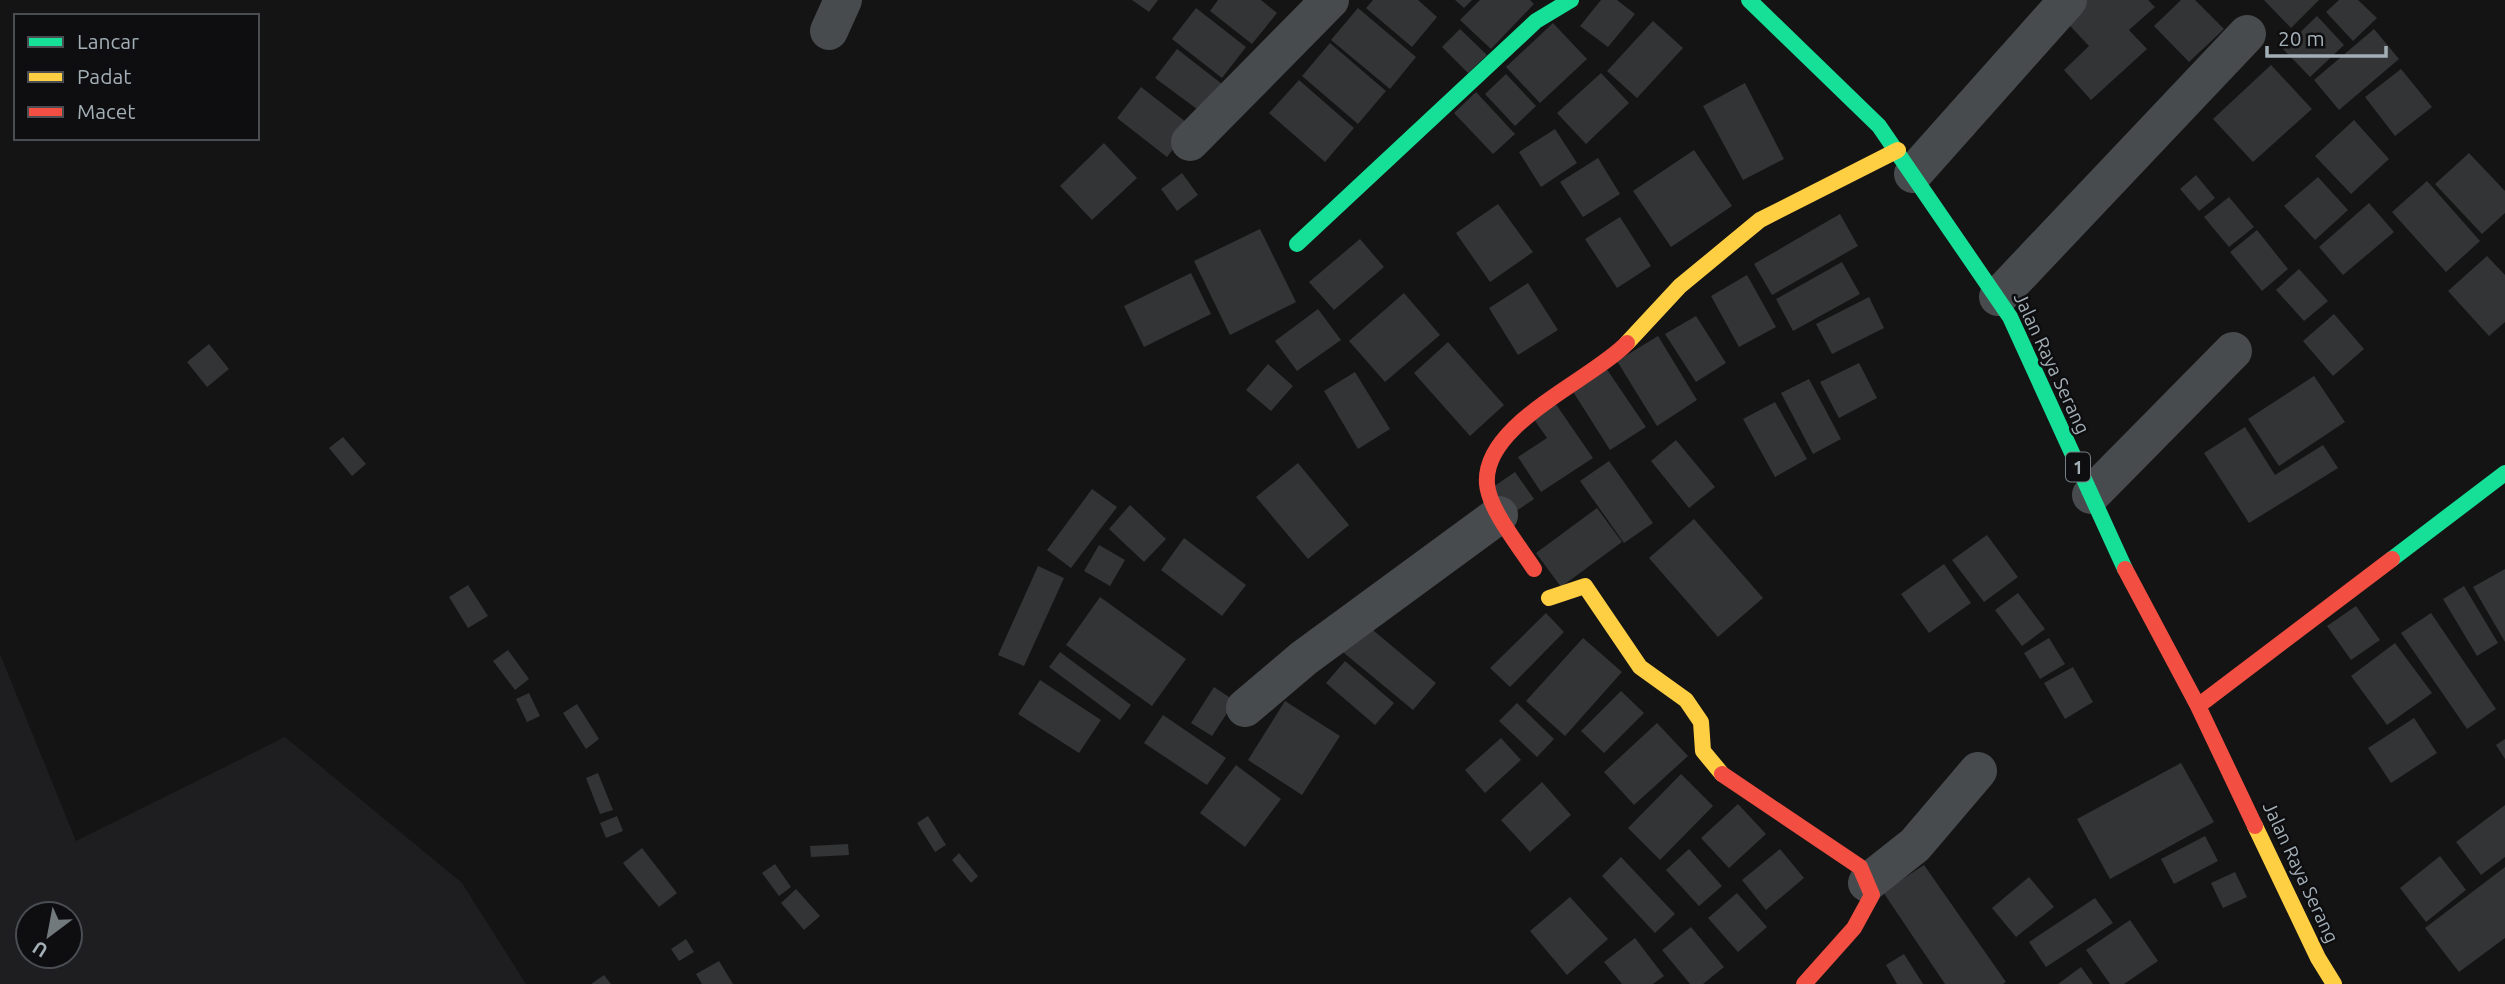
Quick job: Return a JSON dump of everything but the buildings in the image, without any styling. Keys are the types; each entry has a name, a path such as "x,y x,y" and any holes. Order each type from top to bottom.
{"main road":[{"path":"1297,244 1536,21 1571,0"},
{"name":"Jalan Raya Serang","path":"1749,0 1879,126 1998,297 2142,605 2198,706 2318,958 2334,984"},
{"path":"1534,569 1499,515 1487,484 1494,451 1530,413 1621,349 1680,286 1760,220 1906,162"},
{"path":"2198,706 2505,473"},
{"path":"1549,598 1585,586 1640,667 1686,700 1701,722 1703,751 1720,774 1860,867 1872,895 1854,928 1804,984"}],"street":[{"path":"1190,142 1330,0"},
{"path":"1906,162 2068,0"},
{"path":"1998,297 2247,34"},
{"path":"2091,495 2233,351"},
{"path":"1245,708 1304,658 1499,515"},
{"path":"1867,883 1915,845 1978,771"}],"shaded area":[{"path":"0,654 76,841 285,737 462,883 526,984 0,984"}],"traffic: fast":[{"path":"1297,244 1536,21 1571,0"},
{"path":"1749,0 1879,126 2010,317 2125,569"},
{"path":"2392,559 2505,473"}],"traffic: slow":[{"path":"1627,343 1680,286 1760,220 1898,150"},
{"path":"1549,598 1585,586 1640,667 1686,700 1701,722 1703,751 1722,774"},
{"path":"2255,826 2318,958 2334,984"}],"traffic: jam":[{"path":"1534,569 1493,505 1487,484 1490,462 1502,442 1520,423 1627,343"},
{"path":"2198,706 2392,559"},
{"path":"2125,569 2198,706 2255,826"},
{"path":"1722,774 1860,867 1872,895 1854,928 1804,984"}]}
